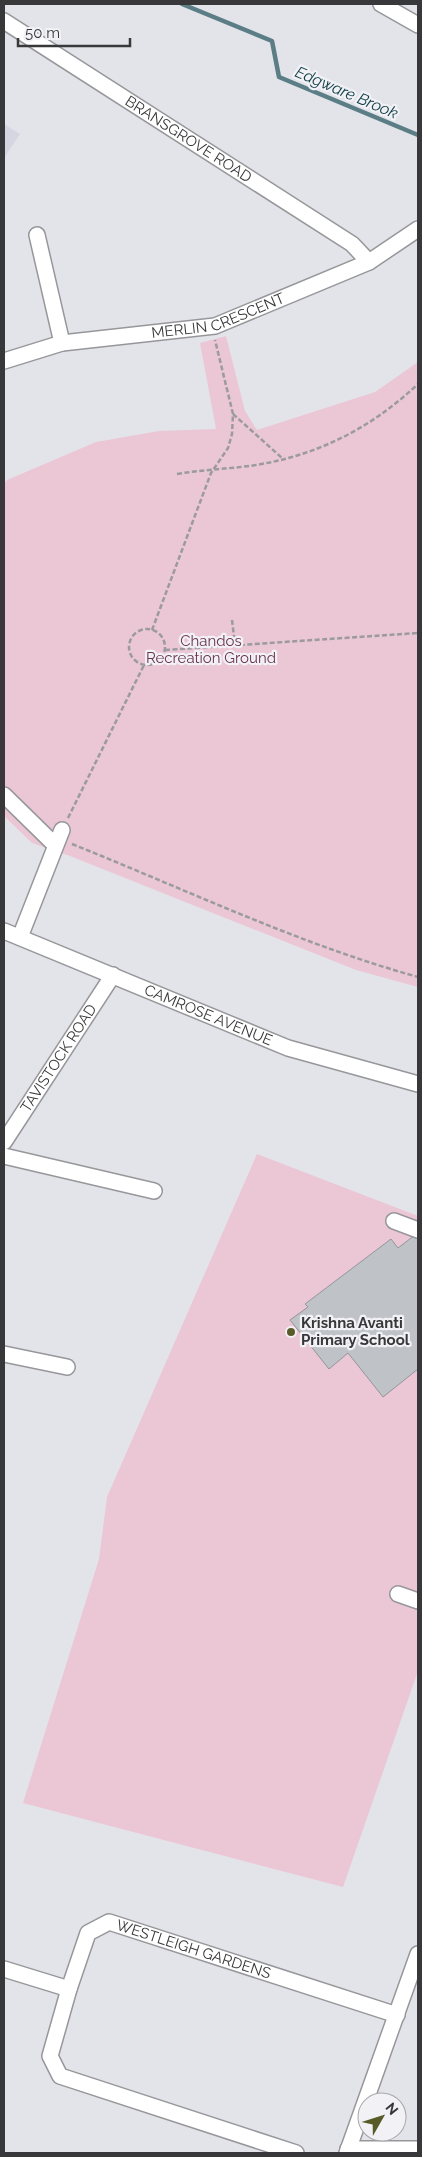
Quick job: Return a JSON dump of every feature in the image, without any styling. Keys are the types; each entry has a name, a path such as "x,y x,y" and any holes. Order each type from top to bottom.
{"street":[{"path":"381,4 418,25"},
{"name":"BRANSGROVE ROAD","path":"4,21 352,244 369,262"},
{"name":"MERLIN CRESCENT","path":"4,361 62,343 215,326 369,262 418,229"},
{"path":"37,234 62,343"},
{"path":"4,795 58,838 20,937"},
{"name":"CAMROSE AVENUE","path":"4,931 288,1048 418,1084"},
{"name":"TAVISTOCK ROAD","path":"4,1142 113,975"},
{"path":"4,1156 154,1191"},
{"path":"394,1221 418,1230"},
{"path":"4,1354 67,1367"},
{"path":"398,1594 418,1601"},
{"name":"WESTLEIGH GARDENS","path":"296,2153 60,2076 50,2056 69,1989 88,1933 109,1922 397,2015"},
{"path":"418,1954 348,2151 418,2149"},
{"path":"4,1969 69,1989"}],"path":[{"path":"152,630 214,468 228,448 232,434 233,414 215,339 215,326"},
{"path":"177,474 214,468 250,466 322,448 357,431 418,384"},
{"path":"233,414 282,459"},
{"path":"232,620 235,645"},
{"path":"152,630 162,638 165,650 155,663 144,665 138,663 130,653 131,640 140,631 152,630"},
{"path":"165,650 418,633"},
{"path":"144,665 58,838 362,962 418,977"}],"shaded area":[{"path":"4,124 20,134 4,158"}],"green space":[{"name":"Chandos Recreation Ground","path":"226,336 245,411 257,430 375,392 418,362 418,987 356,970 70,856 32,843 4,816 4,484 7,480 96,442 159,431 216,429 200,343"},
{"path":"257,1154 418,1216 418,1671 343,1887 23,1803 99,1559 107,1497"}],"building":[{"path":"415,1235 418,1239 418,1369 383,1397 348,1353 329,1369 290,1320 308,1307 305,1304 391,1239 398,1248"}],"waterway":[{"name":"Edgware Brook","path":"182,4 272,41 279,77 418,135"}],"place":[{"name":"Krishna Avanti Primary School","path":"291,1332"}]}
